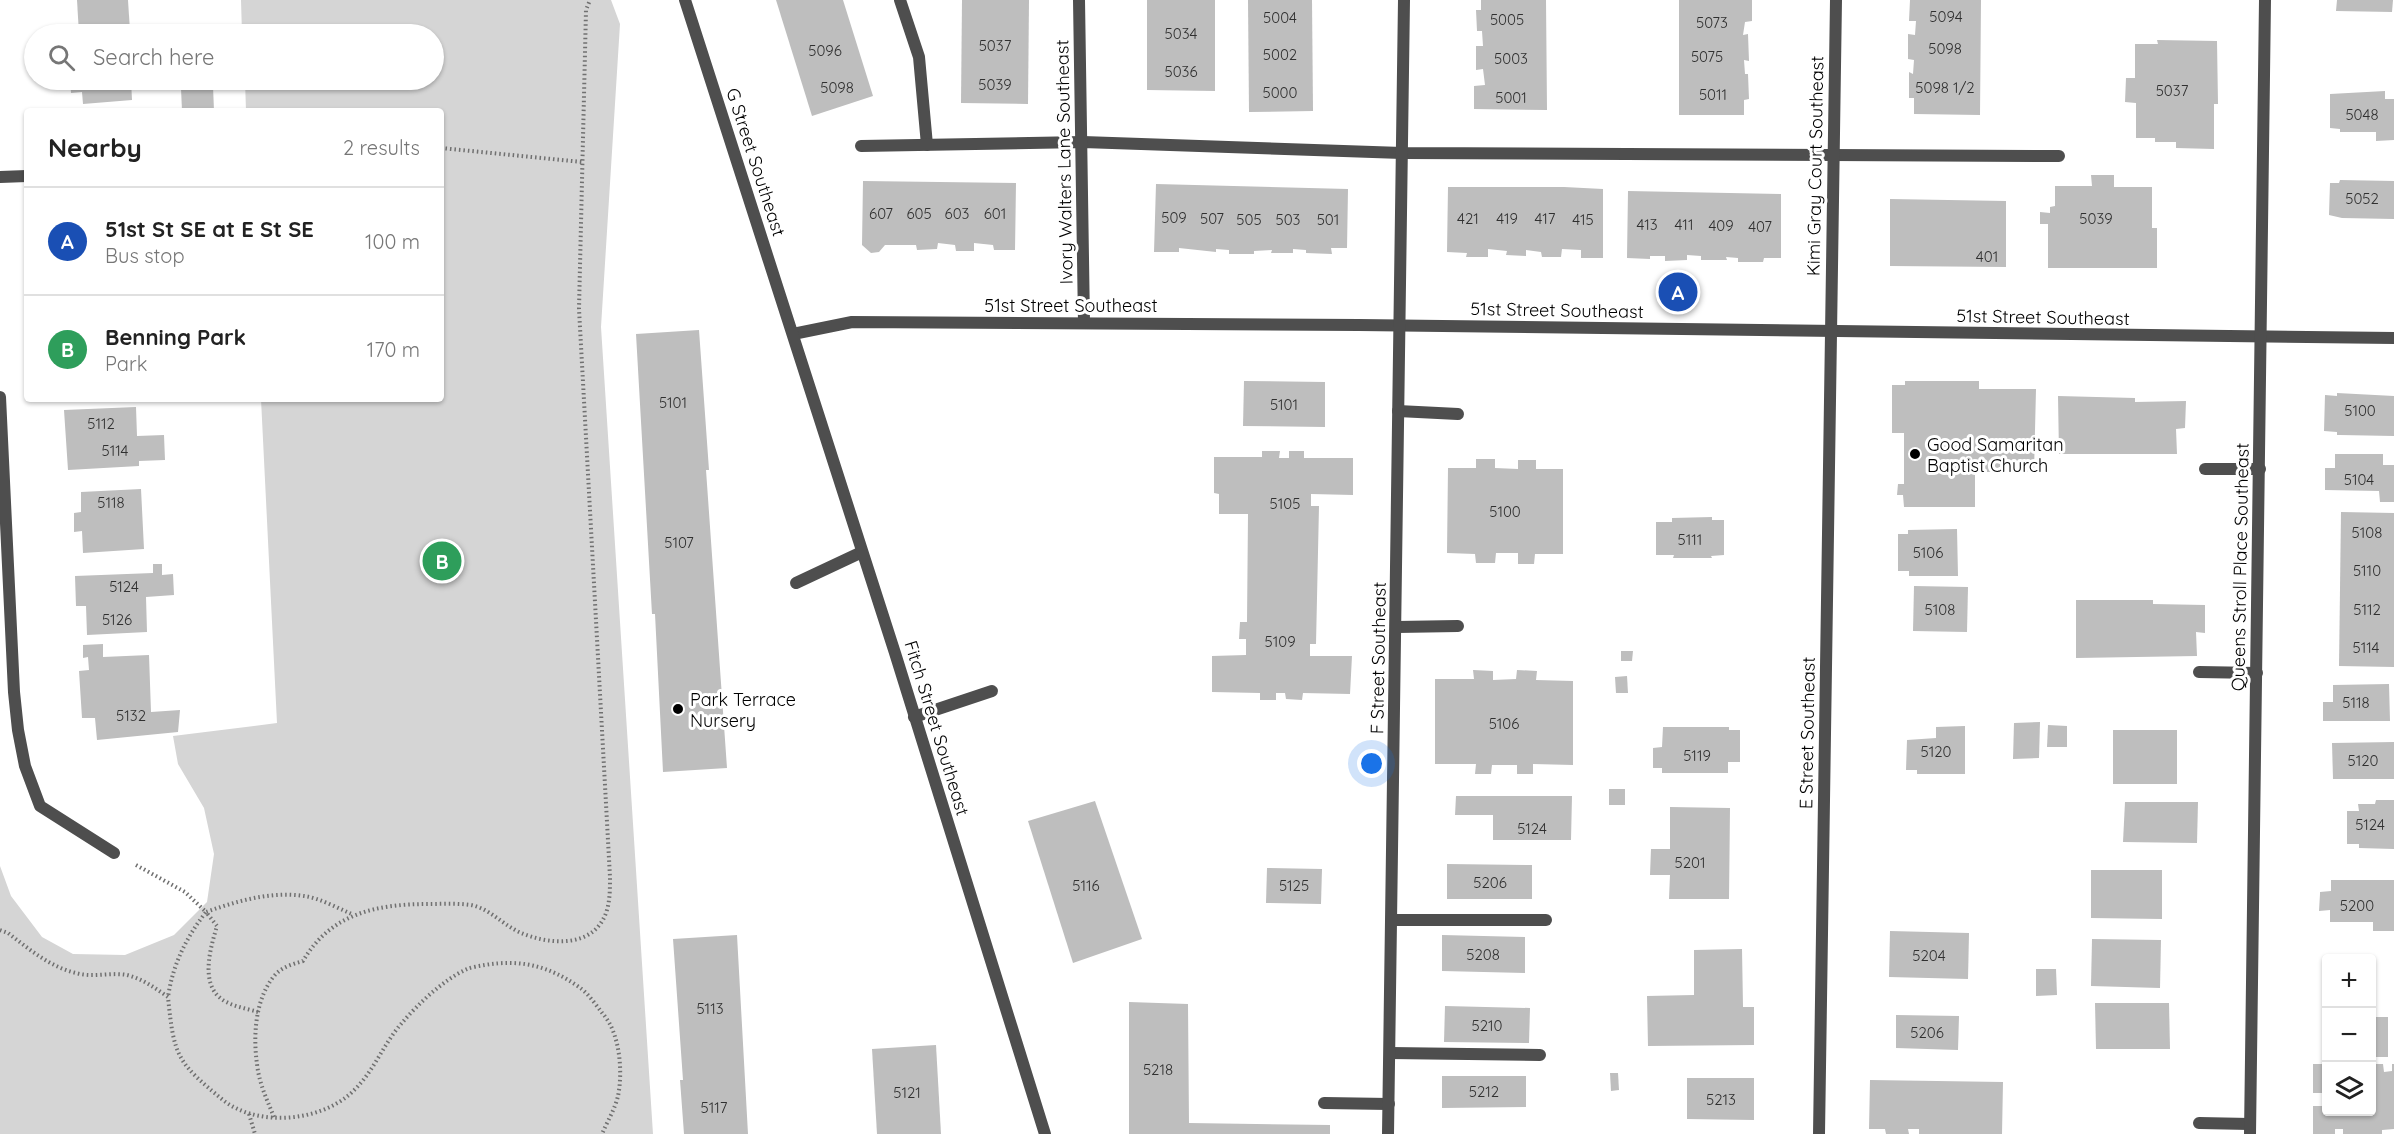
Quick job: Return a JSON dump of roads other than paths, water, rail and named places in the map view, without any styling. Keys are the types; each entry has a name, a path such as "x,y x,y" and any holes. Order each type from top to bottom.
{"street":[{"name":"G Street Southeast","path":"686,0 793,334"},
{"path":"900,0 919,57 927,145"},
{"name":"Ivory Walters Lane Southeast","path":"1079,0 1083,142 1084,323"},
{"path":"1399,326 1404,0"},
{"name":"Kimi Gray Court Southeast","path":"1831,332 1836,0"},
{"name":"Queens Stroll Place Southeast","path":"2250,1129 2265,0"},
{"path":"861,146 1083,142 1402,153 2059,156"},
{"path":"0,177 24,176"},
{"name":"51st Street Southeast","path":"793,334 852,322 2394,338"},
{"name":"F Street Southeast","path":"1388,1134 1399,326"},
{"name":"E Street Southeast","path":"1819,1134 1831,332"},
{"name":"Fitch Street Southeast","path":"793,334 1045,1134"},
{"path":"0,397 14,692 25,766 40,806 114,853"},
{"path":"1398,411 1458,414"},
{"path":"2205,469 2260,469"},
{"path":"796,583 862,552"},
{"path":"1396,627 1458,626"},
{"path":"2199,672 2257,673"},
{"path":"914,717 992,691"},
{"path":"1392,920 1545,920"},
{"path":"1390,1053 1540,1055"},
{"path":"1323,1103 1389,1104"},
{"path":"2199,1123 2250,1129"}],"place":[{"name":"51st St SE at E St SE","path":"1678,292"},
{"name":"Good Samaritan Baptist Church","path":"1915,454"},
{"name":"Benning Park","path":"442,561"},
{"name":"Park Terrace Nursery","path":"678,709"}]}
